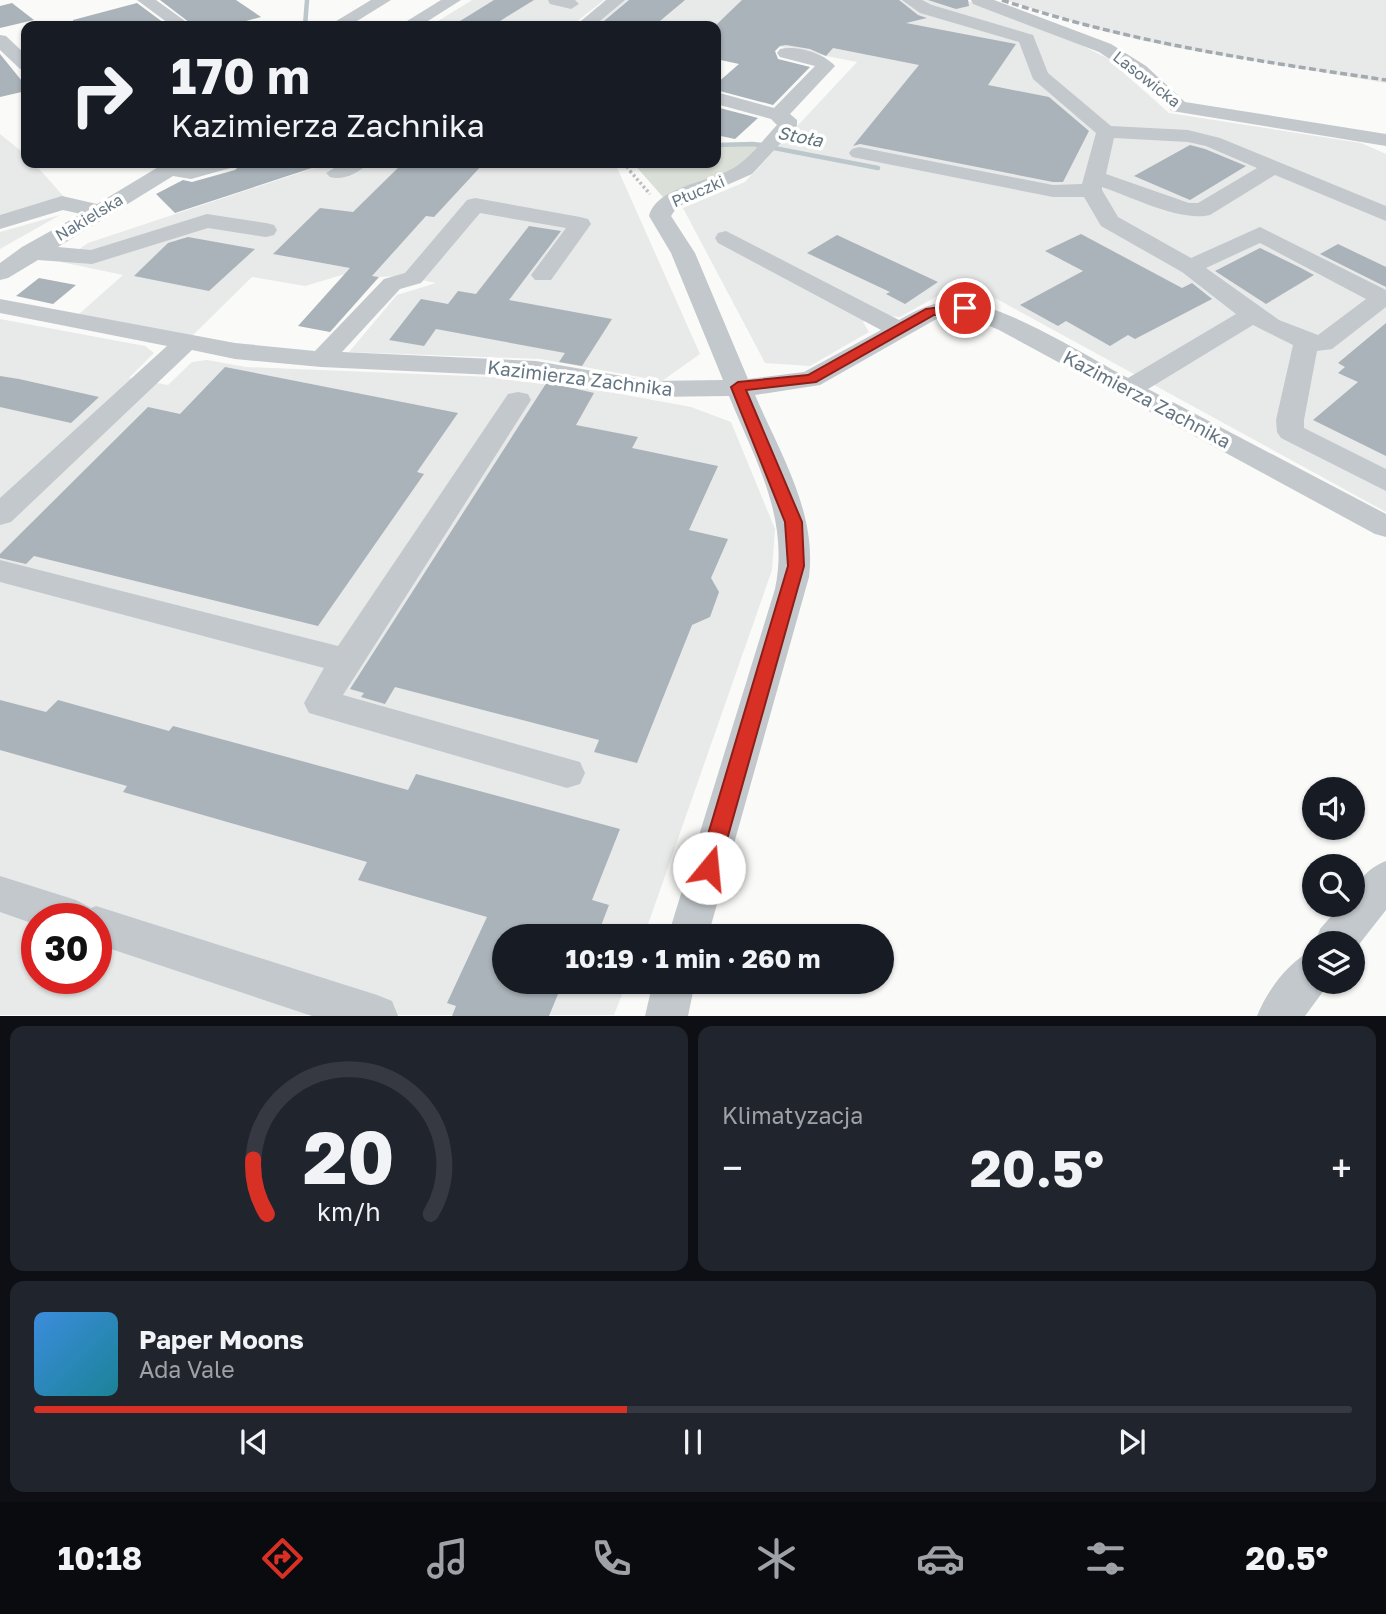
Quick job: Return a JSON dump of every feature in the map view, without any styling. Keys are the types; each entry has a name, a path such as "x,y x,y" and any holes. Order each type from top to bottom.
{"street":[{"path":"145,0 176,21"},
{"path":"346,21 383,0"},
{"path":"590,21 617,0"},
{"path":"910,0 947,16 1027,39 1040,75 1107,132 1188,136 1213,142 1386,214"},
{"name":"Lasowicka","path":"979,0 1105,48 1139,70 1179,107 1386,140"},
{"path":"441,21 461,3"},
{"path":"420,21 461,3"},
{"path":"0,40 21,60"},
{"path":"721,100 778,115 827,66 817,59 786,53"},
{"name":"Płuczki","path":"692,924 796,566 793,522 683,253 660,216 662,209 682,196 736,175 769,148 788,123 778,115"},
{"path":"1107,132 1093,184 1109,221 1190,267 1254,314 1306,343 1323,344 1385,299 1260,234 1190,267"},
{"path":"859,153 1053,191 1093,184 1186,209 1202,210 1275,166"},
{"name":"Nakielska","path":"0,273 166,168"},
{"path":"178,168 191,173 209,168"},
{"path":"337,173 348,168"},
{"path":"0,222 62,203 100,211"},
{"path":"321,359 392,284 413,278 475,205 580,224 543,275"},
{"path":"30,252 92,257 207,221 266,230"},
{"path":"726,238 898,329"},
{"name":"Kazimierza Zachnika","path":"0,306 235,351 321,359 536,369 650,389 738,387 811,379 936,310 982,303 1009,336 1129,389 1221,450 1386,527"},
{"path":"1129,389 1254,314"},
{"path":"0,515 185,343"},
{"path":"1306,343 1290,420 1291,432 1386,481"},
{"path":"518,400 345,661 321,703 567,773"},
{"path":"0,571 345,661"},
{"path":"1345,931 1386,880"},
{"path":"112,930 377,1016"},
{"path":"1278,1016 1302,985"},
{"path":"666,1016 671,994"}],"path":[{"path":"627,168 662,209"}],"shaded area":[{"path":"472,0 604,0 577,21 438,21"},
{"path":"624,0 966,0 1065,37 1107,58 1169,113 1361,143 1386,154 1386,512 964,281 900,317 874,315 863,322 869,332 810,366 765,363 683,208 745,182 857,62 721,35 721,21 597,21"},
{"path":"1005,0 1386,0 1386,83 1167,46 1103,31"},
{"path":"0,134 21,151 21,168 38,168 64,197 0,215"},
{"path":"763,142 736,170 663,197 637,168 721,168 721,144"},
{"path":"314,168 617,168 700,354 662,381 540,359 349,352 397,295 436,283 402,276 379,277 352,272 305,286 252,277 192,336 79,314 123,275 61,262 88,243"},
{"path":"60,215 0,249 0,232"},
{"path":"0,319 145,346 154,353 129,378 168,385 192,362 207,360 246,367 539,379 691,407 731,422 775,529 772,570 648,924 492,924 492,994 622,994 614,1015 0,1015"}],"building":[{"path":"160,0 236,0 261,17 246,21 187,21"},
{"path":"494,0 534,0 500,21 460,21"},
{"path":"629,0 685,0 660,21 604,21"},
{"path":"742,0 899,0 918,15 927,18 906,23 1016,44 988,85 1049,97 1089,131 1063,182 860,144 853,146 919,65 833,48 826,56 810,49 780,46 775,51 778,59 810,67 773,105 721,91 721,80 739,64 721,60 720,21"},
{"path":"928,0 968,0 969,6 956,9"},
{"path":"12,3 34,20 0,28 0,6"},
{"path":"137,3 161,21 73,21"},
{"path":"0,54 21,80 21,92 0,97"},
{"path":"721,108 758,118 735,139 721,136"},
{"path":"1190,145 1246,166 1190,200 1134,176"},
{"path":"312,168 175,213 156,194 183,180 192,182 235,170"},
{"path":"398,168 479,168 434,217 426,216 372,276 379,277 330,332 298,326 350,268 273,254 320,208 353,212"},
{"path":"529,226 561,231 509,300 612,319 582,366 559,362 565,353 436,329 424,346 389,340 421,299 448,304 458,291 476,294"},
{"path":"1081,234 1182,288 1192,283 1212,299 1135,339 1128,335 1110,346 1066,321 1058,326 1020,305 1083,271 1045,251"},
{"path":"837,235 938,282 905,304 886,294 890,292 807,253"},
{"path":"188,237 255,249 209,291 134,276 168,243"},
{"path":"1338,244 1386,267 1386,287 1320,254"},
{"path":"1260,248 1314,275 1266,304 1215,271"},
{"path":"39,278 76,285 53,304 16,296"},
{"path":"1386,323 1386,456 1313,420 1358,382 1338,373 1345,367 1338,363"},
{"path":"225,367 458,413 417,472 424,474 318,626 34,556 26,564 0,558 0,554 148,407 180,414"},
{"path":"0,376 99,397 71,423 0,407"},
{"path":"547,382 594,393 576,425 638,437 632,448 718,466 689,530 728,539 711,578 719,592 710,617 692,625 637,763 594,752 599,740 395,687 385,704 361,697 364,693 350,689"},
{"path":"0,700 46,712 58,700 169,731 173,726 408,790 416,774 620,829 592,900 609,905 602,924 492,924 492,994 558,994 549,1016 452,1016 456,1006 447,1003 487,917 358,880 367,862 123,792 127,786 0,750"}],"waterway":[{"name":"Stoła","path":"305,21 307,0"},
{"name":"Stoła","path":"721,145 753,144 878,168"}],"railway":[{"path":"1002,0 1096,28 1144,39 1386,80"}],"route":[{"path":"709,868 791,589 797,552 793,522 786,501 738,387 794,383 811,379 931,312 965,308"}]}
